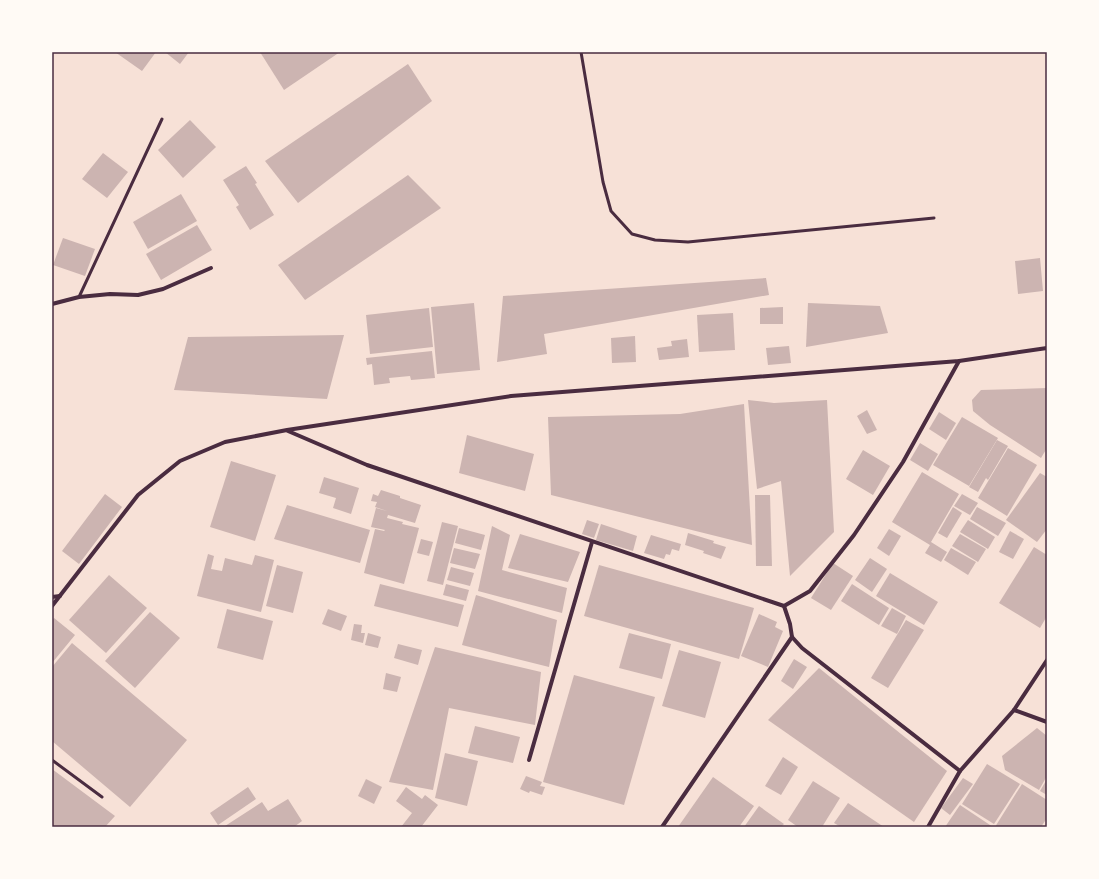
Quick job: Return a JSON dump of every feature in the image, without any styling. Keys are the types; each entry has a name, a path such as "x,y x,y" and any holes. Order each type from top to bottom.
{"street":[{"path":"52,304 79,297 110,294 138,295 163,289 211,268"},
{"path":"52,606 138,496 180,461 225,442 287,430 511,396 959,361 1047,348"},
{"path":"784,606 810,590 854,535 903,462 959,361"},
{"path":"287,430 366,465 784,606"},
{"path":"530,760 592,542"},
{"path":"52,597 60,596"},
{"path":"784,606 790,624 792,637 802,648 960,771"},
{"path":"662,827 792,637"},
{"path":"928,827 960,771 1014,710 1047,660"},
{"path":"1014,710 1047,722"}],"lane":[{"path":"581,52 603,182 607,197 611,211 632,234 655,240 688,242 934,218"},
{"path":"79,297 162,119"},
{"path":"52,760 102,797"}],"building":[{"path":"115,52 156,52 142,71"},
{"path":"165,52 189,52 180,64"},
{"path":"260,52 340,52 284,90"},
{"path":"408,64 432,101 298,203 265,161"},
{"path":"190,120 216,147 183,178 158,150"},
{"path":"103,153 128,172 107,198 82,179"},
{"path":"246,166 274,215 250,230 236,207 239,205 223,180"},
{"path":"408,175 441,208 305,300 278,265"},
{"path":"181,194 197,221 148,249 133,222"},
{"path":"197,225 212,250 161,280 146,254"},
{"path":"63,238 95,249 85,276 53,265"},
{"path":"1040,258 1043,291 1018,294 1015,261"},
{"path":"766,278 769,295 544,334 547,354 497,362 503,296"},
{"path":"474,303 480,370 437,374 431,307"},
{"path":"808,303 880,306 888,333 806,347"},
{"path":"783,307 783,324 760,324 760,308"},
{"path":"429,308 433,347 370,354 366,315"},
{"path":"733,313 735,350 699,352 697,315"},
{"path":"344,335 327,399 174,390 188,337"},
{"path":"635,336 636,362 612,363 611,338"},
{"path":"687,339 689,357 659,360 657,348 672,346 671,341"},
{"path":"789,346 791,363 768,365 766,348"},
{"path":"432,351 435,378 411,380 410,376 389,378 390,383 374,385 372,364 367,365 366,358"},
{"path":"1047,388 1047,448 1041,458 990,425 973,411 972,400 981,390"},
{"path":"748,400 774,403 827,400 834,532 790,576 781,481 757,489"},
{"path":"744,404 752,545 551,495 548,417 680,414"},
{"path":"867,410 877,430 867,434 857,416"},
{"path":"939,412 956,423 946,440 929,429"},
{"path":"962,417 998,438 969,486 933,465"},
{"path":"467,435 534,454 525,491 459,473"},
{"path":"997,440 1008,446 988,480 986,478 978,492 969,487"},
{"path":"920,443 938,454 928,471 910,460"},
{"path":"1008,448 1037,465 1007,516 978,498"},
{"path":"863,450 890,466 873,495 846,479"},
{"path":"231,461 276,475 255,541 210,527"},
{"path":"922,472 959,494 931,542 947,552 941,562 925,553 930,545 892,522"},
{"path":"1040,473 1047,477 1047,529 1037,542 1006,520"},
{"path":"324,477 359,488 351,514 333,508 336,498 319,493"},
{"path":"381,490 421,505 415,523 388,515 387,518 403,522 402,524 419,528 404,584 364,573 375,529 385,530 371,527 376,508 387,511 375,507 377,502 371,501 373,494 378,496"},
{"path":"105,494 122,507 79,564 62,551"},
{"path":"962,494 978,503 970,515 954,506"},
{"path":"755,495 770,495 772,566 756,566"},
{"path":"287,505 370,530 360,563 274,539"},
{"path":"953,507 962,513 947,538 938,533"},
{"path":"977,507 1006,523 998,536 970,519"},
{"path":"587,520 599,524 594,538 582,534"},
{"path":"968,520 995,537 988,549 960,532"},
{"path":"442,522 458,526 443,585 427,581"},
{"path":"601,524 637,536 633,551 596,540"},
{"path":"492,526 510,535 502,570 567,588 562,613 478,591"},
{"path":"459,528 485,535 481,550 455,543"},
{"path":"889,529 901,536 889,556 877,548"},
{"path":"1010,531 1024,539 1013,559 999,552"},
{"path":"688,533 714,541 713,543 726,547 721,559 703,553 704,551 685,545"},
{"path":"520,534 580,552 568,582 508,568"},
{"path":"960,534 986,549 978,562 952,546"},
{"path":"651,535 681,544 679,551 672,549 670,555 666,554 664,559 644,553"},
{"path":"421,539 433,542 429,556 417,553"},
{"path":"1034,547 1047,555 1047,616 1040,628 999,603"},
{"path":"454,548 480,554 475,569 450,563"},
{"path":"951,548 976,562 968,575 944,560"},
{"path":"208,554 214,556 211,569 222,571 225,558 252,565 255,555 274,560 261,612 197,596"},
{"path":"870,558 887,569 872,592 855,580"},
{"path":"833,563 853,576 831,610 811,598"},
{"path":"277,565 303,572 293,613 266,606"},
{"path":"599,565 754,608 739,659 584,616"},
{"path":"451,567 474,573 470,586 447,580"},
{"path":"890,573 938,602 924,625 876,596"},
{"path":"109,575 147,608 106,653 69,620"},
{"path":"380,584 464,605 458,627 374,606"},
{"path":"446,584 469,590 466,601 443,595"},
{"path":"852,584 889,608 879,625 841,601"},
{"path":"476,595 557,620 549,667 462,645"},
{"path":"892,608 906,616 897,634 881,626"},
{"path":"227,609 273,621 263,660 217,648"},
{"path":"328,609 347,616 341,631 322,624"},
{"path":"150,612 180,638 135,688 105,661"},
{"path":"759,614 777,622 775,627 783,631 768,667 741,656"},
{"path":"54,618 75,635 52,663 52,621"},
{"path":"906,620 924,630 888,688 871,678"},
{"path":"354,624 362,625 361,633 365,633 363,643 351,640"},
{"path":"368,633 381,637 378,648 365,645"},
{"path":"629,633 671,644 662,679 619,668"},
{"path":"72,643 187,740 130,807 52,741 52,667"},
{"path":"398,644 422,650 418,665 394,658"},
{"path":"435,647 541,672 535,725 449,708 433,790 389,782"},
{"path":"679,650 721,662 705,718 662,706"},
{"path":"794,659 807,667 793,689 781,681"},
{"path":"819,668 947,771 914,822 768,720"},
{"path":"386,673 401,677 397,692 383,689"},
{"path":"574,675 655,697 624,805 543,782"},
{"path":"475,726 520,737 513,763 468,753"},
{"path":"1037,728 1047,736 1047,776 1039,790 1005,770 1002,756"},
{"path":"445,753 478,761 467,806 435,798"},
{"path":"783,757 798,767 781,795 765,786"},
{"path":"987,764 1020,784 994,824 962,804"},
{"path":"52,769 115,816 105,827 52,827"},
{"path":"526,776 542,782 540,786 545,787 542,795 530,791 529,793 520,789"},
{"path":"713,777 754,806 739,827 678,827"},
{"path":"963,778 973,784 950,815 941,808"},
{"path":"366,779 382,787 374,804 358,796"},
{"path":"1047,779 1047,795 1040,791"},
{"path":"813,781 840,798 822,827 798,827 788,820"},
{"path":"1022,784 1047,800 1047,818 1041,827 995,827"},
{"path":"248,787 256,799 218,825 210,813"},
{"path":"406,787 422,799 425,795 438,805 421,827 401,827 412,813 396,801"},
{"path":"288,799 302,821 294,827 225,827 262,802 268,811"},
{"path":"848,803 884,827 841,827 834,823"},
{"path":"960,805 993,827 945,827"},
{"path":"759,806 784,824 781,827 744,827"}]}
